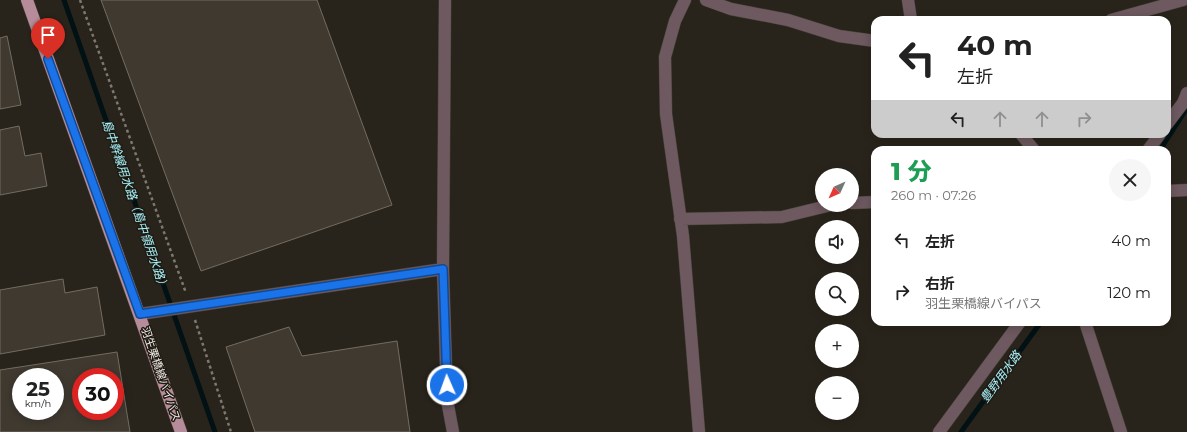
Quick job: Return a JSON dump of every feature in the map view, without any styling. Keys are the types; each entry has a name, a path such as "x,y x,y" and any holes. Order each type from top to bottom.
{"main road":[{"name":"羽生栗橋線バイパス","path":"27,0 181,432"}],"street":[{"path":"445,0 443,269 447,400 453,432"},
{"path":"685,0 675,21 665,57 666,114 690,310 699,432"},
{"path":"706,0 732,9 788,20 839,36 871,40"},
{"path":"908,0 910,16"},
{"path":"1126,16 1183,0"},
{"path":"1171,119 1183,103 1187,93"},
{"path":"1024,138 1031,146"},
{"path":"1171,191 1187,190"},
{"path":"859,203 871,202"},
{"path":"680,219 782,218 815,209"},
{"path":"140,314 443,269"},
{"path":"939,432 1017,326"},
{"path":"1086,326 1121,432"}],"path":[{"path":"80,0 190,306 231,432"}],"building":[{"path":"101,0 317,0 392,205 201,271"},
{"path":"7,36 21,105 0,109 0,38"},
{"path":"19,126 25,156 41,153 47,186 0,195 0,130"},
{"path":"63,279 65,293 97,287 105,335 0,354 0,290"},
{"path":"289,327 302,356 397,341 410,432 255,432 226,347"},
{"path":"117,352 120,368 72,368 72,420 124,420 124,395 130,432 0,432 0,370 12,368 12,420 64,420 64,368 13,368"}],"waterway":[{"name":"島中幹線用水路（島中領用水路）","path":"64,0 215,432"},
{"name":"豊野用水路","path":"1171,133 1187,108"},
{"name":"豊野用水路","path":"1163,146 1168,138"},
{"name":"豊野用水路","path":"961,432 1038,326"}],"route":[{"path":"48,59 140,314 443,269 447,385"}]}
